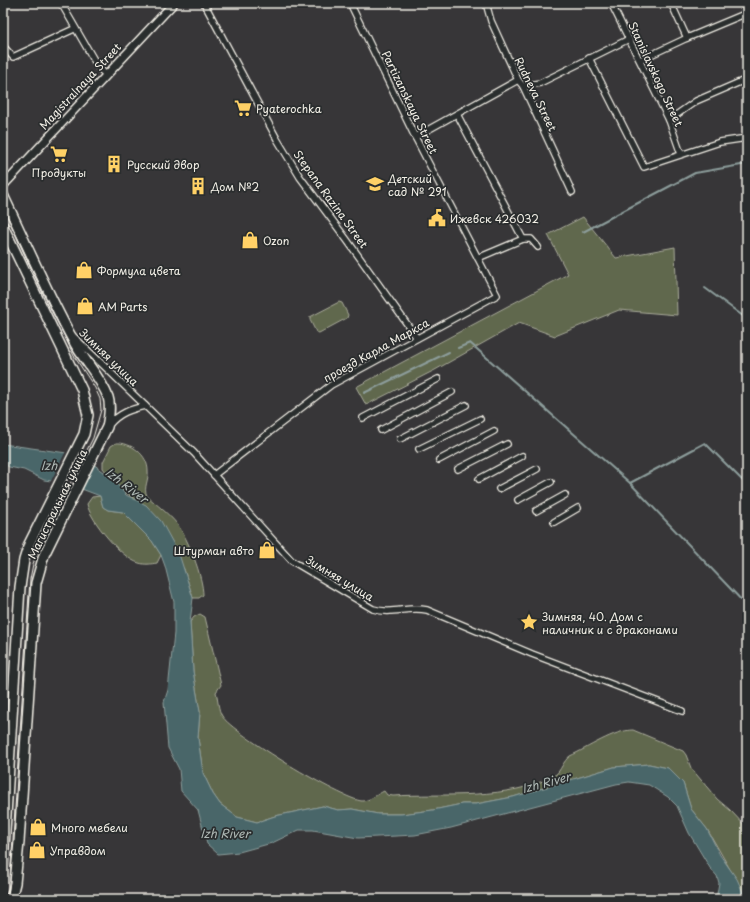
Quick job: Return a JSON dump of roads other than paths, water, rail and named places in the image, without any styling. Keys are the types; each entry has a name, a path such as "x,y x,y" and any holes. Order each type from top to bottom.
{"main road":[{"name":"Магистральная улица","path":"3,195 79,352 104,387 109,398 110,412 107,426 100,442 44,555 36,583 24,772 15,883 11,899"},
{"name":"Магистральная улица","path":"3,226 86,400 88,415 84,434 46,508 29,544 24,560 20,587 3,864"},
{"path":"15,883 19,899"}],"street":[{"path":"61,3 74,28 98,67 106,75"},
{"name":"Magistralnaya Street","path":"3,186 174,3"},
{"name":"Stepana Razina Street","path":"204,3 276,139 300,177 417,338"},
{"name":"Partizanskaya Street","path":"350,3 415,136 497,295"},
{"name":"Rudneva Street","path":"486,3 491,21 572,192"},
{"name":"Stanislavskogo Street","path":"611,3 669,120 681,154"},
{"path":"671,3 687,38"},
{"path":"640,60 687,38 747,13 741,3"},
{"path":"3,46 13,57 74,28"},
{"path":"523,86 540,83 629,39"},
{"path":"589,58 644,167 720,142 747,138"},
{"path":"669,120 696,101 747,79"},
{"path":"415,136 518,80"},
{"path":"457,114 523,239"},
{"path":"478,258 523,239 531,239 538,247"},
{"name":"проезд Карла Маркса","path":"214,475 331,385 497,295"},
{"name":"Зимняя улица","path":"67,329 194,453 292,561 373,609 384,613 417,608 427,610 532,654 682,711"},
{"path":"363,418 438,379"},
{"path":"381,430 452,392"},
{"path":"400,439 466,405"},
{"path":"107,426 114,418 123,413 145,406"},
{"path":"419,449 480,418"},
{"path":"439,460 494,431"},
{"path":"458,469 508,444"},
{"path":"479,479 522,456"},
{"path":"499,489 537,469"},
{"path":"518,500 551,482"},
{"path":"536,511 565,495"},
{"path":"554,522 578,508"}],"water":[{"name":"Izh River","path":"3,444 81,455 112,478 126,495 146,505 161,521 179,554 193,598 190,622 193,671 200,712 198,738 203,773 213,794 220,804 237,817 257,822 275,816 323,806 338,810 352,809 378,814 401,814 433,810 462,804 476,804 513,797 614,767 649,764 668,768 683,783 691,809 707,829 720,855 737,879 746,899 716,899 719,883 717,876 710,868 689,833 677,806 668,797 649,785 629,782 616,784 451,828 415,835 358,838 313,830 299,830 272,843 239,852 218,854 207,844 198,810 181,791 179,769 168,748 164,702 168,690 174,633 174,602 161,555 152,541 123,512 108,510 103,507 100,496 66,483 44,480 24,470 9,467 3,463"}],"waterway":[{"path":"583,232 695,173 747,164"},
{"path":"705,288 747,319"},
{"path":"458,348 470,343 630,483 705,443 747,485"},
{"path":"364,393 449,352"},
{"path":"630,483 747,606"}],"tram line":[{"path":"3,207 74,356 95,388 100,399 101,410 93,438 39,546 30,579 13,839 9,889 6,899"}],"place":[{"name":"Pyaterochka","path":"243,108"},
{"name":"Продукты","path":"59,154"},
{"name":"Русский двор","path":"114,164"},
{"name":"Детский сад № 291","path":"375,184"},
{"name":"Дом №2","path":"198,186"},
{"name":"Ижевск 426032","path":"437,218"},
{"name":"Ozon","path":"250,240"},
{"name":"Формула цвета","path":"84,270"},
{"name":"AM Parts","path":"85,306"},
{"name":"Штурман авто","path":"267,550"},
{"name":"Зимняя, 40. Дом с наличник и с драконами","path":"529,622"},
{"name":"Много мебели","path":"38,827"},
{"name":"Управдом","path":"37,850"}],"water label":[{"name":"Izh","path":"49,465"}]}
